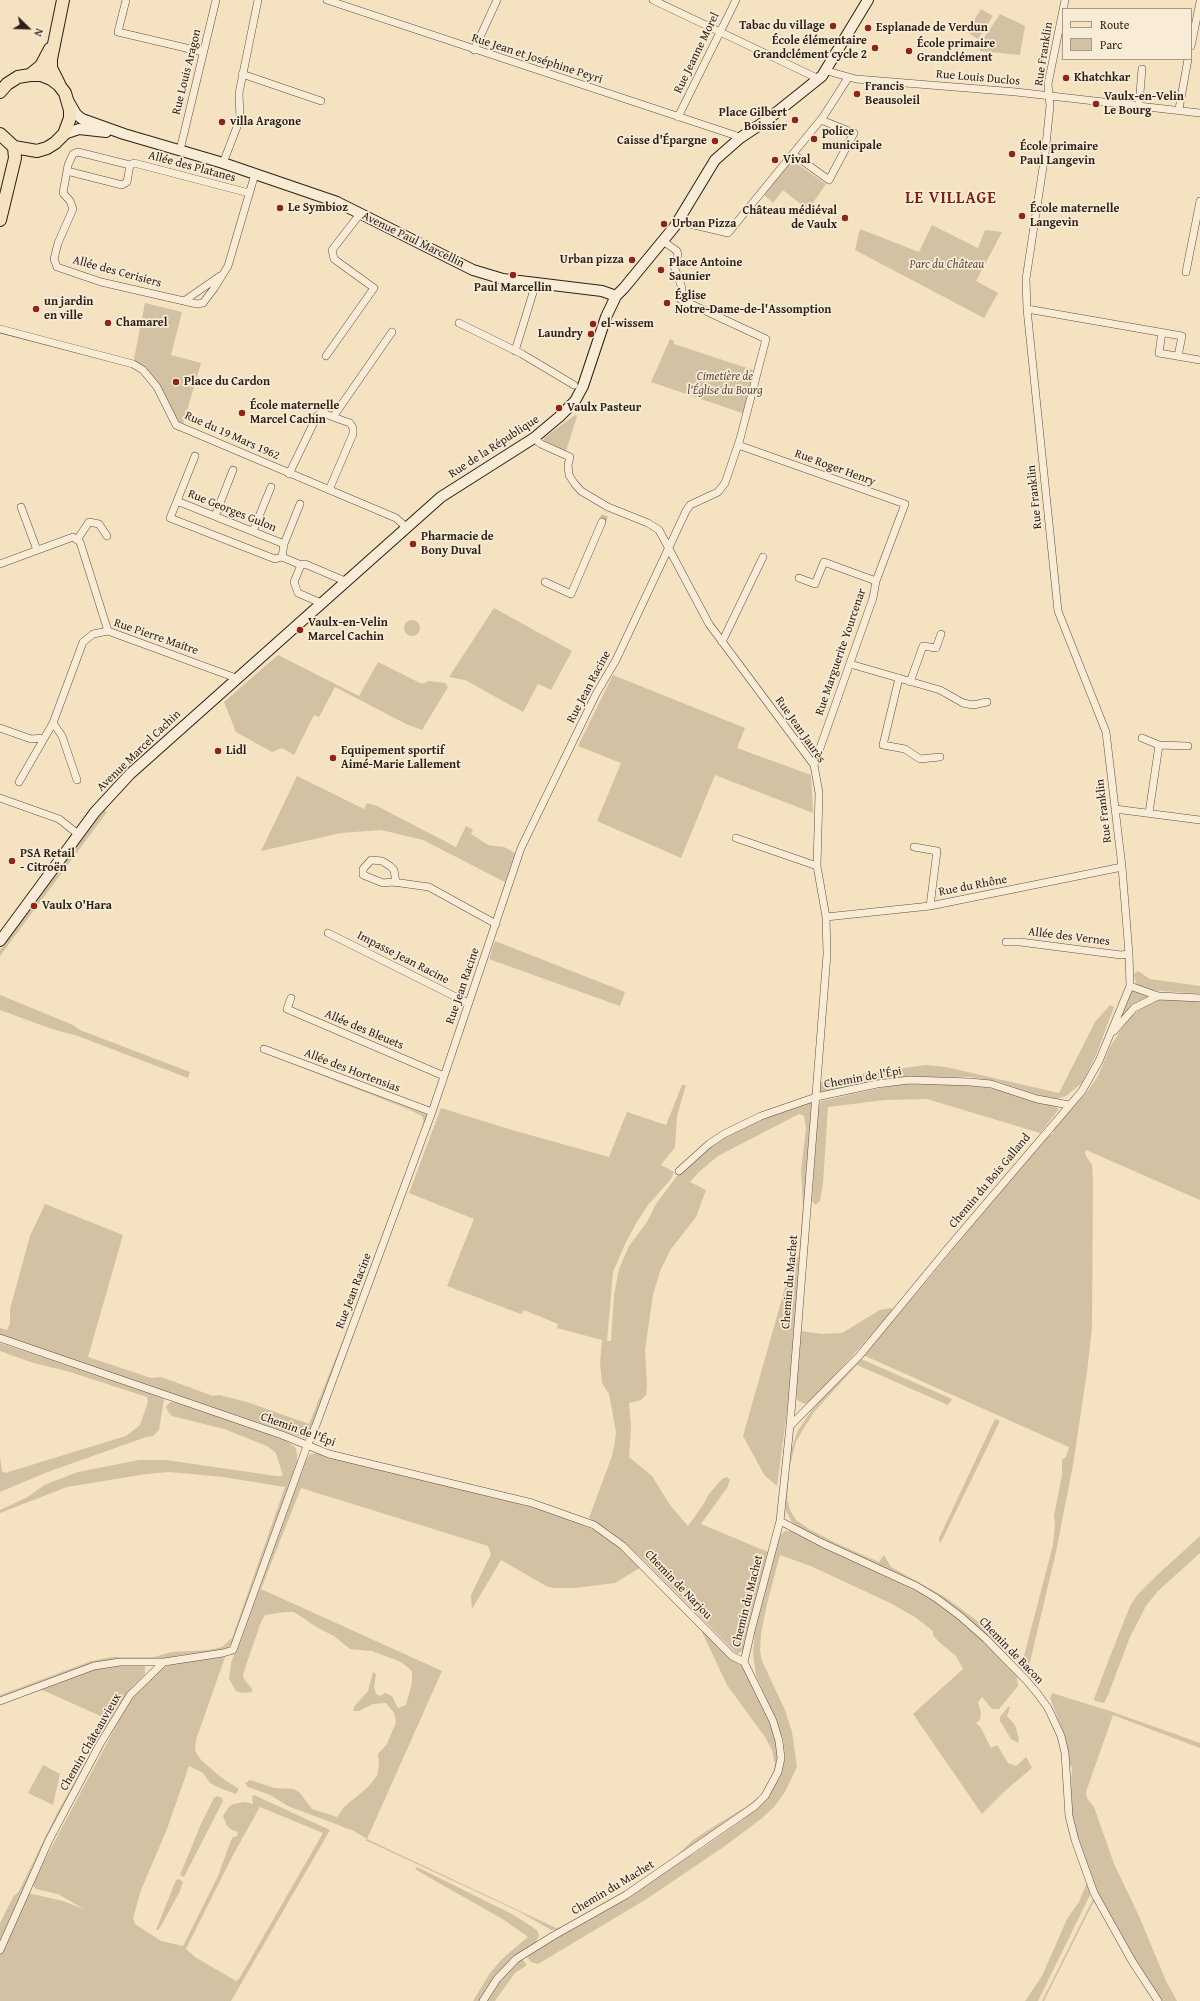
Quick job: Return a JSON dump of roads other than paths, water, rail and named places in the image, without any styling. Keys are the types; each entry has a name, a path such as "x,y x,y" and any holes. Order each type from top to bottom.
{"main road":[{"path":"0,134 14,147 29,150 47,148 56,143 64,134 70,118 69,102 51,68 52,44 63,0"},
{"path":"2,88 18,77 30,74 41,66 52,44"},
{"path":"30,74 46,77 59,85"},
{"path":"0,220 16,158 14,147"},
{"path":"10,180 29,150"}],"street":[{"path":"126,0 118,32 203,52"},
{"name":"Rue Louis Aragon","path":"180,150 216,0"},
{"path":"223,163 240,119 239,92 258,0"},
{"name":"Rue Jean et Joséphine Peyri","path":"327,0 346,3 474,50 740,138"},
{"path":"474,50 497,0"},
{"path":"653,0 819,78"},
{"name":"Rue Jeanne Morel","path":"678,117 736,0"},
{"name":"Rue de la République","path":"321,603 406,526 441,497 534,438 575,401 583,386 606,317 616,296 664,241 677,223 715,160 740,138 767,120 826,71 868,0"},
{"path":"1192,38 1200,2"},
{"name":"Rue Franklin","path":"1062,15 1048,84 1049,96 1046,154 1026,279 1027,309 1058,611 1106,732 1122,867 1130,986"},
{"path":"1178,109 1188,60"},
{"path":"1139,105 1142,69"},
{"name":"Rue Louis Duclos","path":"826,71 848,78 1049,96 1200,112"},
{"path":"242,74 321,101"},
{"path":"677,223 690,224 728,233 821,120 848,78"},
{"name":"Avenue Paul Marcellin","path":"69,102 76,114 82,119 124,134 223,163 336,202 473,270 503,279 602,290 616,296"},
{"path":"793,154 830,180 854,133 821,120"},
{"name":"Avenue Paul Marcellin","path":"64,134 79,130 124,134"},
{"name":"Allée des Platanes","path":"130,165 127,182 122,185 67,174 73,154 78,152 130,165 134,163 249,193"},
{"name":"Allée des Cerisiers","path":"67,174 63,193 70,201 73,210 58,243 54,258 57,267 101,282 184,301 197,306 203,303 228,266 255,174"},
{"path":"1186,272 1200,201"},
{"path":"326,356 374,288 334,259 332,250 360,214"},
{"path":"664,241 677,251 678,255 674,266 682,288 680,299 766,340 738,445 725,483 718,492 690,505 669,546"},
{"path":"184,301 224,273"},
{"path":"515,350 536,283"},
{"path":"1027,309 1182,336 1178,356"},
{"path":"459,323 515,350 574,384"},
{"name":"Rue du 19 Mars 1962","path":"0,329 133,364 143,370 157,387 176,425 396,518 406,526"},
{"path":"333,417 392,332"},
{"path":"1162,332 1158,353 1200,360"},
{"path":"289,474 317,416 323,413 350,423 353,434 329,490"},
{"name":"Rue Jean Jaurès","path":"534,438 541,444 570,457 568,466 569,475 574,484 581,491 607,510 648,523 659,530 669,546 709,624 814,765 820,793 817,866 826,917 827,954 816,1097"},
{"name":"Rue Roger Henry","path":"738,445 905,504 898,524"},
{"path":"177,501 195,456"},
{"path":"215,516 233,470"},
{"path":"253,531 271,486"},
{"name":"Rue Georges Gulon","path":"282,557 284,544 177,501 170,518 275,559 282,557 301,565 305,564 345,581"},
{"path":"284,544 300,504"},
{"path":"21,507 37,550"},
{"path":"77,540 89,522 99,524 107,536"},
{"path":"545,582 571,594 602,522"},
{"name":"Rue Marguerite Yourcenar","path":"814,765 873,598 876,580 898,524"},
{"path":"0,564 73,537 80,542 108,631"},
{"name":"Rue Jean Racine","path":"306,1446 316,1425 432,1112 521,848 596,694 616,660 669,546"},
{"path":"722,642 763,557"},
{"path":"800,578 815,584 824,562 876,580"},
{"path":"301,565 294,582 298,593 321,603"},
{"name":"Avenue Marcel Cachin","path":"0,941 95,812 130,774 321,603"},
{"name":"Rue Pierre Maitre","path":"19,782 53,723 83,642 93,634 108,631 236,678"},
{"path":"910,682 923,646 936,648 941,634"},
{"path":"850,664 940,690 963,703 973,705 987,702"},
{"path":"899,678 883,745 905,750 920,759 940,757"},
{"path":"53,723 62,736 77,780"},
{"path":"0,728 31,739 44,738"},
{"path":"1142,738 1159,745 1188,746"},
{"path":"1149,813 1159,745"},
{"path":"0,798 59,819 78,834"},
{"path":"1115,809 1200,820"},
{"path":"736,838 817,866"},
{"path":"914,847 937,851 930,906"},
{"path":"396,882 394,870 382,862 372,860 363,869 363,875 377,882 396,882 429,887 496,924"},
{"name":"Rue du Rhône","path":"826,917 930,906 1122,867"},
{"name":"Impasse Jean Racine","path":"328,933 468,1003"},
{"name":"Allée des Vernes","path":"1006,942 1020,942 1121,955 1129,954"},
{"path":"1130,986 1158,996 1200,998"},
{"name":"Chemin du Bois Galland","path":"790,1426 860,1355 1089,1081 1110,1036 1130,986"},
{"path":"1110,1036 1134,1008 1158,996"},
{"name":"Allée des Bleuets","path":"291,998 287,1009 444,1076"},
{"name":"Allée des Hortensias","path":"264,1050 432,1112"},
{"name":"Chemin de l'Épi","path":"679,1171 709,1144 724,1134 761,1116 816,1097 877,1084 909,1080 991,1084 1038,1099 1069,1105"},
{"name":"Chemin du Machet","path":"483,2001 497,1979 516,1959 553,1936 626,1895 734,1822 765,1796 778,1772 781,1758 779,1741 773,1721 744,1662 780,1521 790,1426 816,1097"},
{"name":"Chemin de l'Épi","path":"0,1338 282,1435 306,1446 329,1454 532,1503 594,1525"},
{"path":"0,1701 94,1666 120,1662 164,1662 223,1653 233,1650 306,1446"},
{"name":"Chemin de Bacon","path":"780,1521 822,1543 916,1586 936,1598 960,1616 986,1639 1038,1693 1048,1708 1061,1736 1065,1753 1069,1816 1094,1893 1132,1961 1158,2001"},
{"name":"Chemin de Narjou","path":"594,1525 631,1553 732,1656 744,1662"},
{"name":"Chemin Châteauvieux","path":"0,1950 36,1865 117,1715 130,1695 164,1662"}],"tunnel":[{"path":"602,522 606,512"}],"place":[{"name":"Tabac du village","path":"833,26"},
{"name":"Esplanade de Verdun","path":"868,28"},
{"name":"École élémentaire Grandclément cycle 2","path":"875,48"},
{"name":"École primaire Grandclément","path":"909,51"},
{"name":"Khatchkar","path":"1066,78"},
{"name":"Francis Beausoleil","path":"857,94"},
{"name":"Vaulx-en-Velin Le Bourg","path":"1096,104"},
{"name":"Place Gilbert Boissier","path":"795,120"},
{"name":"villa Aragone","path":"222,122"},
{"name":"police municipale","path":"814,139"},
{"name":"Caisse d'Épargne","path":"715,141"},
{"name":"École primaire Paul Langevin","path":"1012,154"},
{"name":"Vival","path":"775,160"},
{"name":"Le Symbioz","path":"280,208"},
{"name":"École maternelle Langevin","path":"1022,216"},
{"name":"Château médiéval de Vaulx","path":"845,218"},
{"name":"Urban Pizza","path":"664,224"},
{"name":"Urban pizza","path":"632,260"},
{"name":"Place Antoine Saunier","path":"661,270"},
{"name":"Paul Marcellin","path":"513,275"},
{"name":"Église Notre-Dame-de-l'Assomption","path":"667,303"},
{"name":"un jardin en ville","path":"36,309"},
{"name":"Chamarel","path":"108,323"},
{"name":"el-wissem","path":"593,324"},
{"name":"Laundry","path":"591,334"},
{"name":"Place du Cardon","path":"176,382"},
{"name":"Vaulx Pasteur","path":"559,408"},
{"name":"École maternelle Marcel Cachin","path":"242,413"},
{"name":"Pharmacie de Bony Duval","path":"413,544"},
{"name":"Vaulx-en-Velin Marcel Cachin","path":"300,630"},
{"name":"Lidl","path":"218,751"},
{"name":"Equipement sportif Aimé-Marie Lallement","path":"333,758"},
{"name":"PSA Retail - Citroën","path":"12,861"},
{"name":"Vaulx O'Hara","path":"34,906"}],"district":[{"name":"LE VILLAGE","path":"951,199"}],"park label":[{"name":"Parc du Château","path":"947,265"},
{"name":"Cimetière de l'Église du Bourg","path":"725,384"}]}
